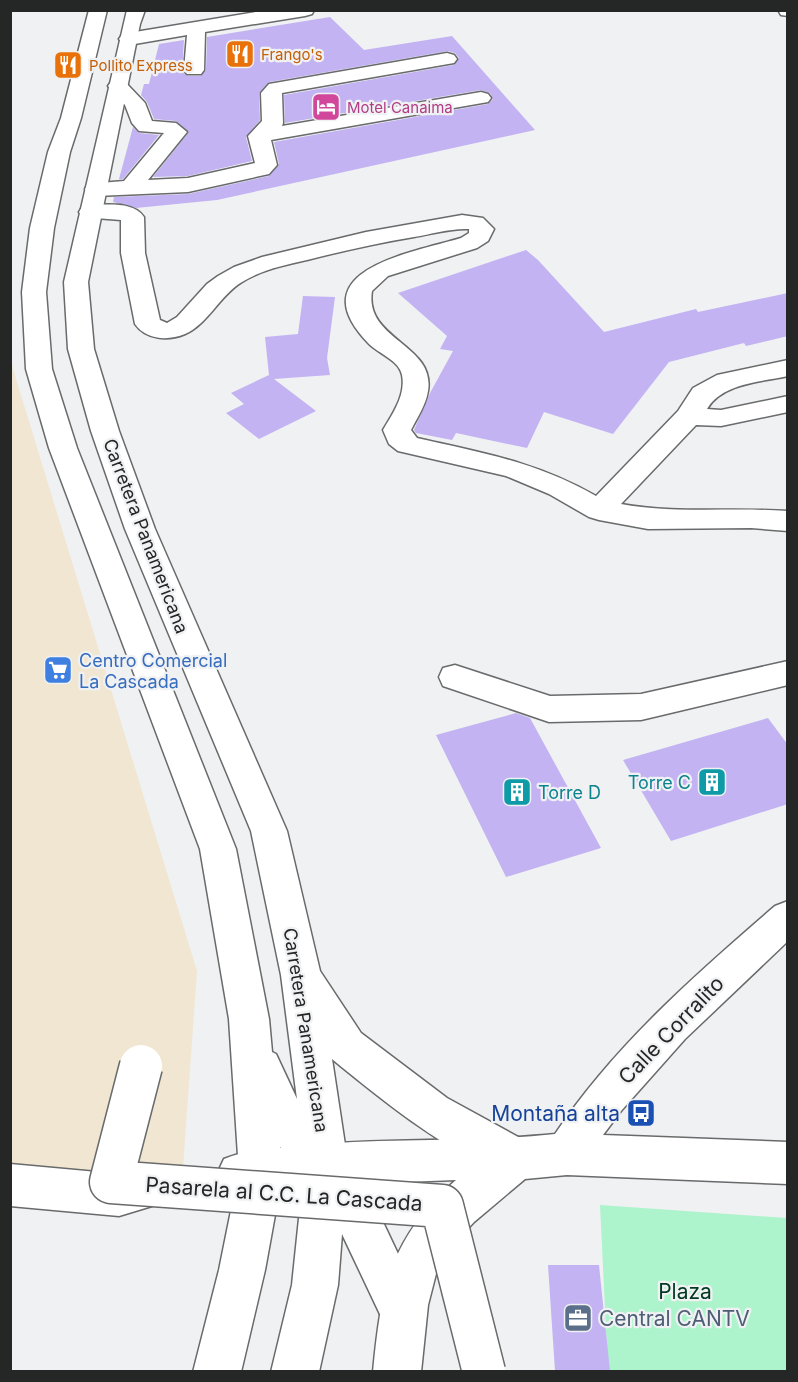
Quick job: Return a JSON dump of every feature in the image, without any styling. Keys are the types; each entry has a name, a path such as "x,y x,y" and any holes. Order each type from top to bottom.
{"main road":[{"name":"Carretera Panamericana","path":"136,10 137,38 118,86 76,282 81,349 105,431 140,529 269,831 301,975 326,1164 315,1285 295,1371"},
{"path":"137,38 225,17 305,10"},
{"path":"92,14 71,118 59,152 42,228 34,292 39,369 63,448 218,849 249,1019 265,1080 286,1123 326,1164 357,1217 403,1313"},
{"path":"137,38 157,40 287,20"},
{"path":"194,70 196,34"},
{"path":"259,136 273,123 271,93 276,88 447,58"},
{"path":"118,86 135,103 142,123 146,127 169,127 176,132 130,188"},
{"path":"259,136 481,98"},
{"path":"93,200 130,188 188,185 261,169 266,165 259,136"},
{"path":"93,200 133,217 133,253 148,324 154,330 164,332 181,327 191,319 216,289 236,275 284,258 382,235 462,222 475,223 482,230 480,236 469,243 379,271 367,280 360,290 360,310 368,326 383,342 400,353 415,372 416,397 397,430 399,438 408,445 514,469 560,487 599,510 648,519 751,518 788,521"},
{"path":"599,510 689,416 702,394 726,381 788,368"},
{"path":"689,416 721,418 788,404"},
{"path":"455,677 549,709 641,707 788,673"},
{"name":"Calle Corralito","path":"567,1154 604,1099 645,1054 711,988 788,917"},
{"path":"301,975 347,1046 432,1112 516,1159"},
{"path":"217,1371 242,1270 261,1171 249,1019"},
{"name":"Pasarela al C.C. La Cascada","path":"141,1066 111,1182 442,1206 484,1371"},
{"path":"10,1185 119,1195 261,1171 419,1158 516,1159 567,1154 788,1163"},
{"path":"397,1371 403,1313 415,1265 438,1228 471,1196 516,1159"}],"shaded area":[{"name":"Centro Comercial La Cascada","path":"10,350 13,369 197,971 183,1167 10,1195"}],"green space":[{"name":"Plaza","path":"600,1205 787,1218 787,1371 608,1371"}],"building":[{"name":"Motel Canaima","path":"330,17 364,50 452,36 535,130 217,200 136,208 113,202 114,197 188,194 269,176 279,164 274,142 488,104 493,99 490,93 481,90 285,123 284,95 454,65 459,58 455,53 448,51 269,82 259,93 260,120 246,137 252,161 188,176 153,177 189,132 176,121 154,119 147,102 141,95 144,84 149,84 159,44 184,40 182,71 187,76 201,76 206,70 207,37"},
{"path":"133,127 139,133 159,135 123,179 119,179"},
{"path":"526,250 538,260 604,332 696,309 698,312 788,293 788,336 746,346 744,343 669,362 613,434 544,412 527,448 456,433 452,440 416,433 414,430 430,393 453,351 440,349 447,336 398,293"},
{"path":"303,296 335,297 327,358 330,375 274,379 316,411 259,439 226,413 244,404 231,393 269,375 265,337 298,334"},
{"name":"Torre D","path":"516,713 530,718 601,848 506,877 436,735"},
{"name":"Torre C","path":"768,718 788,745 788,804 671,841 623,760"},
{"name":"Central CANTV","path":"548,1265 599,1265 610,1371 555,1371"}],"place":[{"name":"Frango's","path":"240,54"},
{"name":"Pollito Express","path":"68,65"},
{"name":"Motel Canaima","path":"326,107"},
{"name":"Centro Comercial La Cascada","path":"58,670"},
{"name":"Torre C","path":"712,782"},
{"name":"Torre D","path":"517,792"},
{"name":"Montaña alta","path":"641,1113"},
{"name":"Central CANTV","path":"578,1318"}]}
